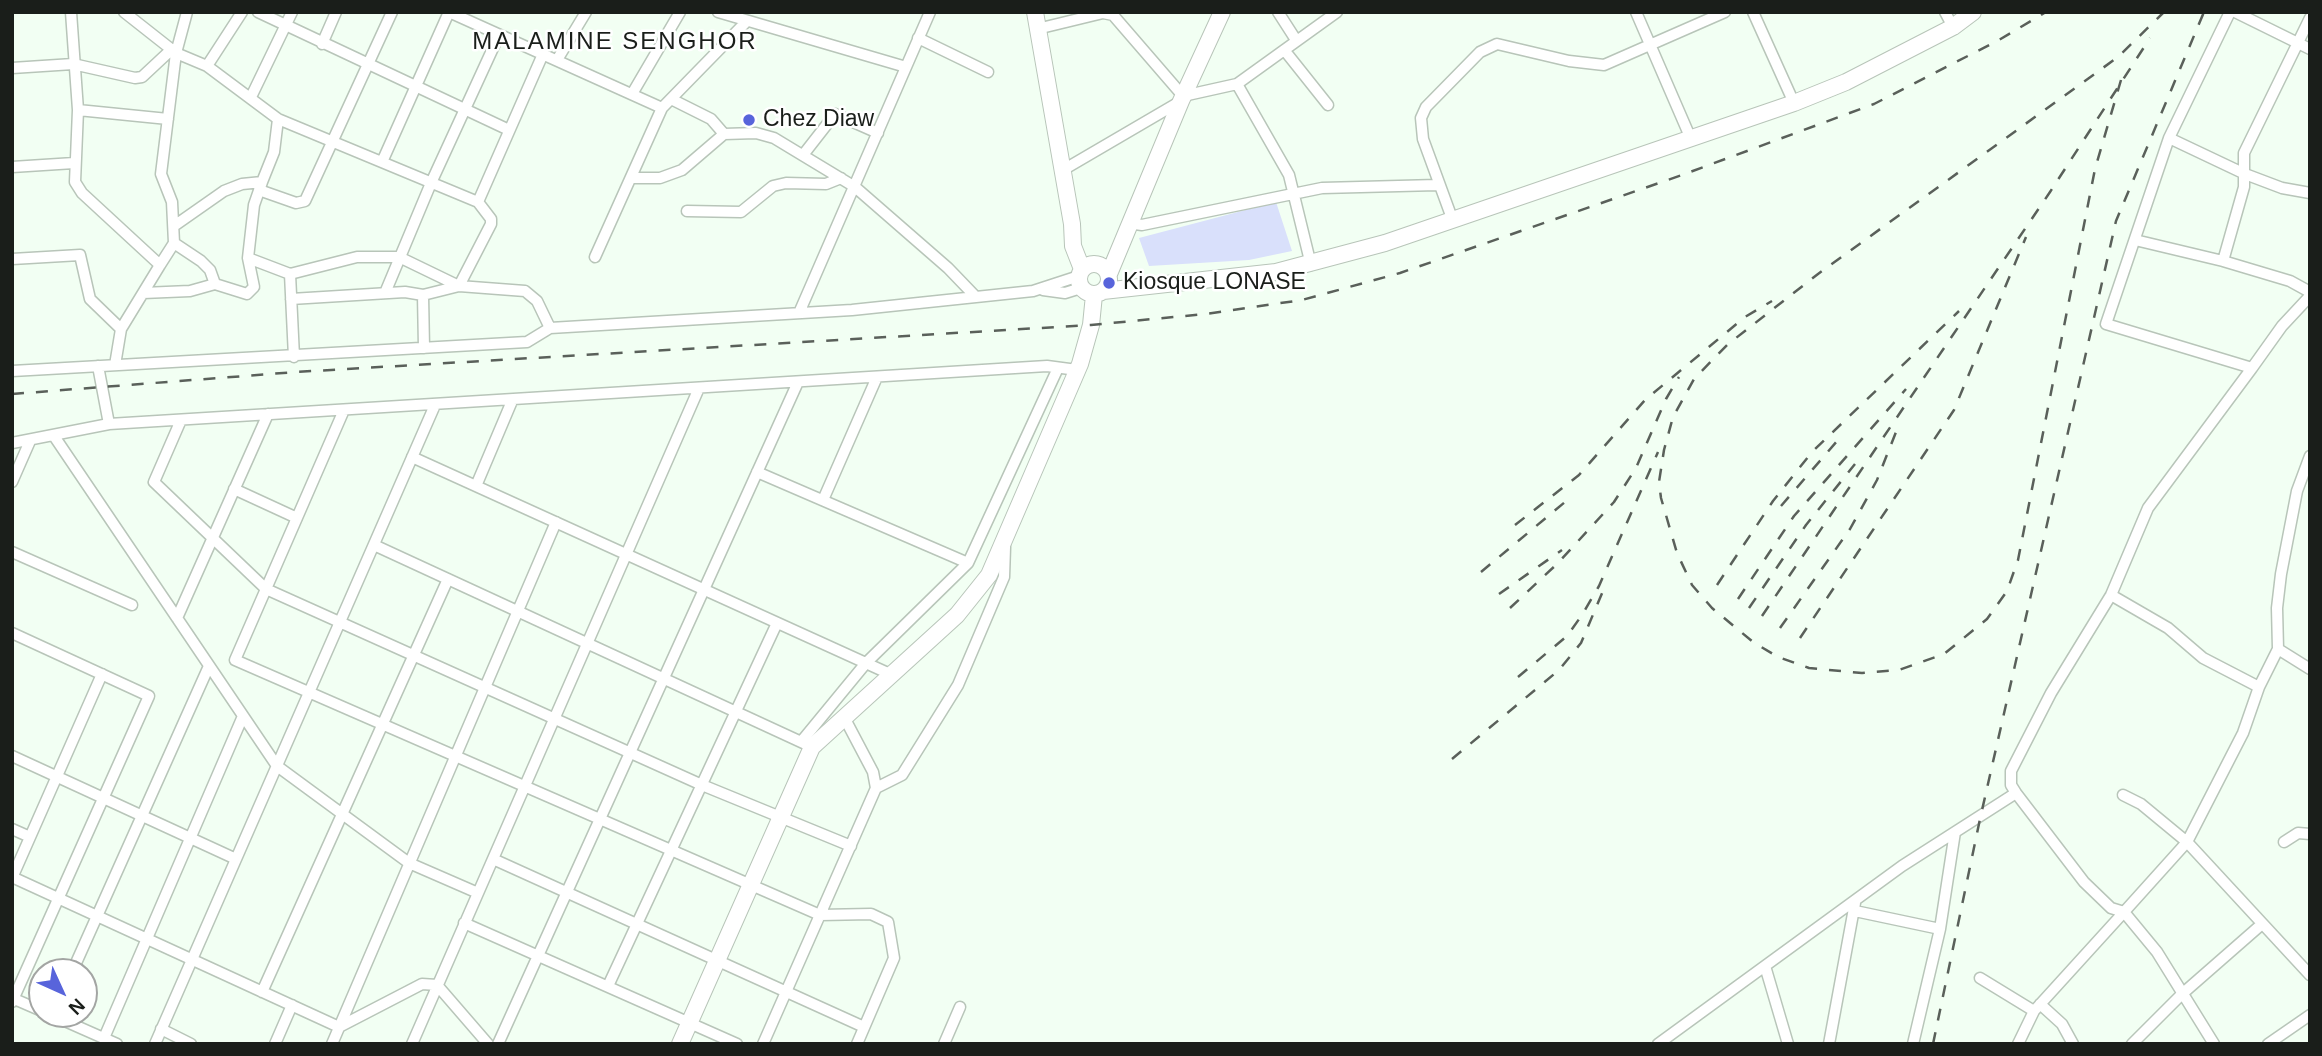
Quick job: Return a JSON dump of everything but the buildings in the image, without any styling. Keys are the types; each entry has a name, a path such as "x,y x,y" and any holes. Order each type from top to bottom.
{"street":[{"path":"71,12 78,110 74,163 77,188 160,265"},
{"path":"124,12 174,51 206,66 278,119 478,202 491,219 491,224 458,286"},
{"path":"115,365 121,329 174,243 172,202 162,174 174,51 187,12"},
{"path":"206,66 242,12"},
{"path":"258,12 287,28 509,130"},
{"path":"251,97 287,28 292,12"},
{"path":"322,44 336,12"},
{"path":"174,226 224,191 261,186 296,203 305,201 392,12"},
{"path":"382,162 449,12 662,108"},
{"path":"557,60 586,12"},
{"path":"632,94 680,12"},
{"path":"718,12 906,67"},
{"path":"799,313 930,12"},
{"path":"1094,278 1126,228 1222,12"},
{"path":"1278,12 1296,40"},
{"path":"1063,170 1182,98 1237,85 1337,12"},
{"path":"1636,12 1691,139"},
{"path":"1453,221 1437,185 1423,139 1421,118 1426,107 1480,52 1497,44 1569,61 1604,65 1726,12"},
{"path":"1753,12 1794,103"},
{"path":"12,371 527,342 550,328 799,313 1043,290 1094,278 1119,280 1138,288 1276,272 1311,265 1453,221 1794,103 1846,82 1949,20 1973,12"},
{"path":"2252,368 2106,324 2169,138 2232,12 2310,49"},
{"path":"807,745 845,717 975,594 1005,544 1077,370 1090,325 1094,278 1072,224 1033,17 1103,13 1113,15 1182,98"},
{"path":"2223,261 2245,174 2244,153 2310,18"},
{"path":"596,257 662,108 746,22"},
{"path":"385,293 431,183 499,35"},
{"path":"918,38 988,72"},
{"path":"12,68 73,64 135,78 142,77 174,51"},
{"path":"1285,51 1328,105"},
{"path":"478,202 543,54"},
{"path":"1237,85 1289,175 1311,265"},
{"path":"671,99 711,119 724,134"},
{"path":"78,110 168,119"},
{"path":"803,155 835,114 878,133"},
{"path":"143,293 176,293 215,284 247,294 252,291 248,258 261,186 274,152 278,119"},
{"path":"631,178 660,178 682,170 724,134 756,133 774,138 855,187 948,268 974,295"},
{"path":"2169,138 2245,174 2282,188 2310,194"},
{"path":"12,167 74,163"},
{"path":"687,211 741,212 773,186 786,183 826,184 841,178"},
{"path":"1126,228 1322,188 1437,185"},
{"path":"2134,240 2223,261 2290,281 2310,294 2282,326 2148,508 2111,595 2051,693 2011,771 2011,785 2084,882 2111,908 2124,912 2157,952 2214,1044"},
{"path":"174,243 201,261 210,270 215,284"},
{"path":"12,260 80,255 90,299 121,329"},
{"path":"248,258 290,274 357,257 399,257 458,286"},
{"path":"290,274 294,357"},
{"path":"291,299 385,293 424,295 458,286 525,291 537,301 550,328"},
{"path":"424,295 424,348"},
{"path":"98,366 109,424"},
{"path":"12,443 109,424 877,377 1058,368 1077,370"},
{"path":"680,1044 782,816 807,745 866,663 968,563 1058,368"},
{"path":"823,500 877,377"},
{"path":"498,1044 798,382"},
{"path":"412,1044 699,388"},
{"path":"476,486 512,401"},
{"path":"155,1044 435,405"},
{"path":"344,410 235,660 820,915 871,914 888,922 894,958 857,1044"},
{"path":"177,618 268,414"},
{"path":"181,420 154,482 266,589 702,785 851,846"},
{"path":"54,436 277,766 409,863 478,893"},
{"path":"12,482 30,441"},
{"path":"2018,1044 2037,1007 2187,842 2243,733 2259,687 2278,649 2277,608 2281,574 2297,491 2310,456"},
{"path":"412,457 890,674"},
{"path":"757,472 968,563"},
{"path":"234,488 297,518"},
{"path":"332,1044 555,522"},
{"path":"876,788 902,775 910,766 931,724 958,685 1004,577 1005,544"},
{"path":"373,545 807,745"},
{"path":"12,552 132,605"},
{"path":"262,992 448,579"},
{"path":"2111,595 2168,628 2203,659 2259,687"},
{"path":"608,986 777,622"},
{"path":"12,633 149,696 13,1000"},
{"path":"2278,649 2310,669"},
{"path":"78,958 209,666"},
{"path":"102,674 12,877 339,1027"},
{"path":"104,1038 243,716"},
{"path":"763,1044 876,788 873,772 845,717"},
{"path":"12,756 236,859"},
{"path":"1658,1044 1765,967 1855,907 1902,866 2016,793"},
{"path":"2123,795 2141,804 2187,842 2310,975"},
{"path":"12,829 30,837"},
{"path":"1913,1044 1940,929 1955,832"},
{"path":"2284,842 2298,833 2310,834"},
{"path":"493,859 864,1027"},
{"path":"1855,907 1940,929"},
{"path":"1829,1044 1855,907"},
{"path":"464,923 737,1044"},
{"path":"2132,1044 2182,994 2262,925"},
{"path":"1765,967 1786,1043"},
{"path":"1980,978 2037,1007 2062,1024 2073,1044"},
{"path":"339,1027 422,984 437,985 488,1044"},
{"path":"275,1044 292,1005"},
{"path":"944,1044 960,1007"},
{"path":"2268,1044 2310,1015"},
{"path":"81,1028 117,1044"},
{"path":"161,1029 191,1044"}],"shaded area":[{"path":"1276,202 1292,251 1249,260 1149,266 1139,238"}],"railway":[{"path":"12,394 296,372 1091,325 1205,314 1302,300 1400,273 1682,175 1874,104 1999,40 2046,12"},
{"path":"2121,80 2095,169 2018,560 2007,591 1987,619 1944,654 1899,670 1862,673 1809,668 1778,657 1753,642 1712,608 1692,585 1677,553 1661,498 1659,482 1673,417 1694,379 1727,345 1818,274 2118,57 2164,12"},
{"path":"1933,1044 1980,819 2116,221 2204,12"},
{"path":"1762,616 2050,192 2150,38"},
{"path":"1800,638 1954,410 2026,237"},
{"path":"1515,525 1579,475 1645,400 1745,317 1772,301"},
{"path":"1717,585 1773,501 1812,452 1959,311"},
{"path":"1510,608 1558,563 1614,502 1636,468 1666,399 1679,377"},
{"path":"1738,599 1794,516 1906,389"},
{"path":"1780,628 1850,529 1877,480 1898,427"},
{"path":"1781,506 1838,440"},
{"path":"1518,677 1567,636 1582,615 1599,586 1658,452"},
{"path":"1749,608 1806,525 1855,464"},
{"path":"1481,572 1571,497"},
{"path":"1499,594 1562,550"},
{"path":"1452,759 1559,670 1581,643 1603,591"}],"place":[{"name":"Chez Diaw","path":"749,120"},
{"name":"Kiosque LONASE","path":"1109,283"}],"district":[{"name":"MALAMINE SENGHOR","path":"615,42"}]}
